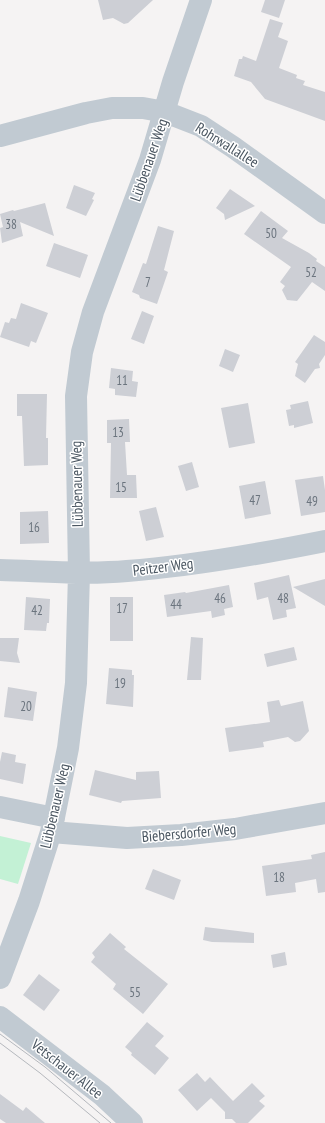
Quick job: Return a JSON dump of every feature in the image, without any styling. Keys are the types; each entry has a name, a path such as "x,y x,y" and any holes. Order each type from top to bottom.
{"street":[{"name":"Lübbenauer Weg","path":"0,978 30,901 52,825 68,748 76,683 79,573 76,396 82,352 93,312 150,160 173,82 201,0"},
{"name":"Rohrwallallee","path":"0,136 86,113 112,108 143,108 165,112 201,126 325,213"},
{"name":"Peitzer Weg","path":"0,570 79,573 127,571 198,563 325,541"},
{"name":"Biebersdorfer Weg","path":"0,807 52,825 127,838 181,835 235,829 325,813"},
{"name":"Vetschauer Allee","path":"0,1017 102,1095 132,1123"}],"green space":[{"path":"0,836 31,843 18,884 0,879"}],"building":[{"path":"98,0 153,0 128,23 124,24 113,18 103,20"},
{"path":"265,0 285,0 279,18 261,12"},
{"path":"270,19 283,23 278,37 288,41 279,68 297,75 296,78 305,81 303,85 325,92 325,121 265,99 251,82 234,76 239,59 242,59 243,56 256,61"},
{"path":"74,185 95,193 92,199 94,200 86,216 66,208"},
{"path":"230,189 255,206 225,220 224,214 216,208"},
{"path":"45,203 54,236 20,222 23,236 2,243 0,228 3,227 0,214"},
{"path":"261,211 288,231 282,238 309,253 317,259 316,261 325,267 325,291 312,282 297,301 287,300 282,290 285,286 280,282 291,267 244,234"},
{"path":"158,226 174,231 164,270 168,272 157,304 140,298 139,295 132,292 143,263 146,264"},
{"path":"54,243 88,255 80,278 46,266"},
{"path":"21,303 48,313 36,343 31,341 29,347 0,337 5,322 9,323 11,318 16,319"},
{"path":"142,311 154,316 144,344 131,339"},
{"path":"314,335 325,342 325,355 319,364 320,368 315,369 305,383 295,376 298,364 295,362"},
{"path":"225,349 240,355 233,372 219,366"},
{"path":"111,368 133,371 132,381 138,382 136,397 115,395 115,389 109,388"},
{"path":"17,394 47,394 46,438 48,438 48,465 24,466 22,416 17,416"},
{"path":"308,401 313,423 294,428 294,425 289,426 286,410 291,409 290,405"},
{"path":"248,403 255,443 229,448 221,408"},
{"path":"129,419 130,442 125,442 127,475 136,475 137,498 110,498 111,443 107,443 107,420"},
{"path":"192,462 199,487 186,491 178,466"},
{"path":"323,476 325,490 325,512 301,516 295,480"},
{"path":"265,481 271,514 245,519 239,486"},
{"path":"156,507 164,537 146,541 139,511"},
{"path":"48,511 49,543 20,544 20,512"},
{"path":"289,575 296,608 286,610 287,617 273,620 268,597 257,600 254,583"},
{"path":"325,579 325,606 293,587"},
{"path":"229,585 233,607 224,609 225,615 212,618 211,611 167,617 164,595 186,593"},
{"path":"26,597 50,599 49,623 47,623 46,631 24,630"},
{"path":"110,597 133,597 133,641 110,641"},
{"path":"191,637 203,638 201,680 187,680"},
{"path":"0,638 19,638 17,653 20,663 0,661"},
{"path":"294,647 297,660 267,667 264,654"},
{"path":"109,668 132,670 132,675 134,675 133,707 106,704"},
{"path":"8,687 37,692 33,721 4,717"},
{"path":"279,700 281,706 303,701 309,731 300,741 295,742 288,737 263,742 264,747 229,752 225,728 270,722 267,702"},
{"path":"2,752 16,755 15,762 26,764 23,784 0,779 0,762"},
{"path":"95,770 136,780 136,772 159,771 161,798 122,801 121,803 89,795"},
{"path":"325,852 325,892 318,893 316,879 295,883 296,892 266,896 262,866 312,859 311,855"},
{"path":"153,869 181,880 174,900 145,889"},
{"path":"205,927 254,933 254,943 212,942 203,940"},
{"path":"110,933 126,947 124,949 168,984 143,1014 113,989 116,984 91,962 95,957 92,953"},
{"path":"285,952 287,965 273,968 271,955"},
{"path":"39,974 60,990 44,1011 23,995"},
{"path":"147,1022 164,1036 155,1046 169,1058 155,1075 131,1055 132,1053 125,1047"},
{"path":"197,1073 205,1082 210,1077 233,1101 252,1083 265,1096 259,1101 265,1106 248,1123 236,1123 232,1119 225,1119 225,1112 211,1098 197,1111 178,1090"},
{"path":"0,1094 23,1111 26,1107 45,1123 6,1123 0,1119"}],"tram line":[{"path":"0,1034 45,1067 111,1123"},
{"path":"0,1043 40,1073 100,1123"}]}
